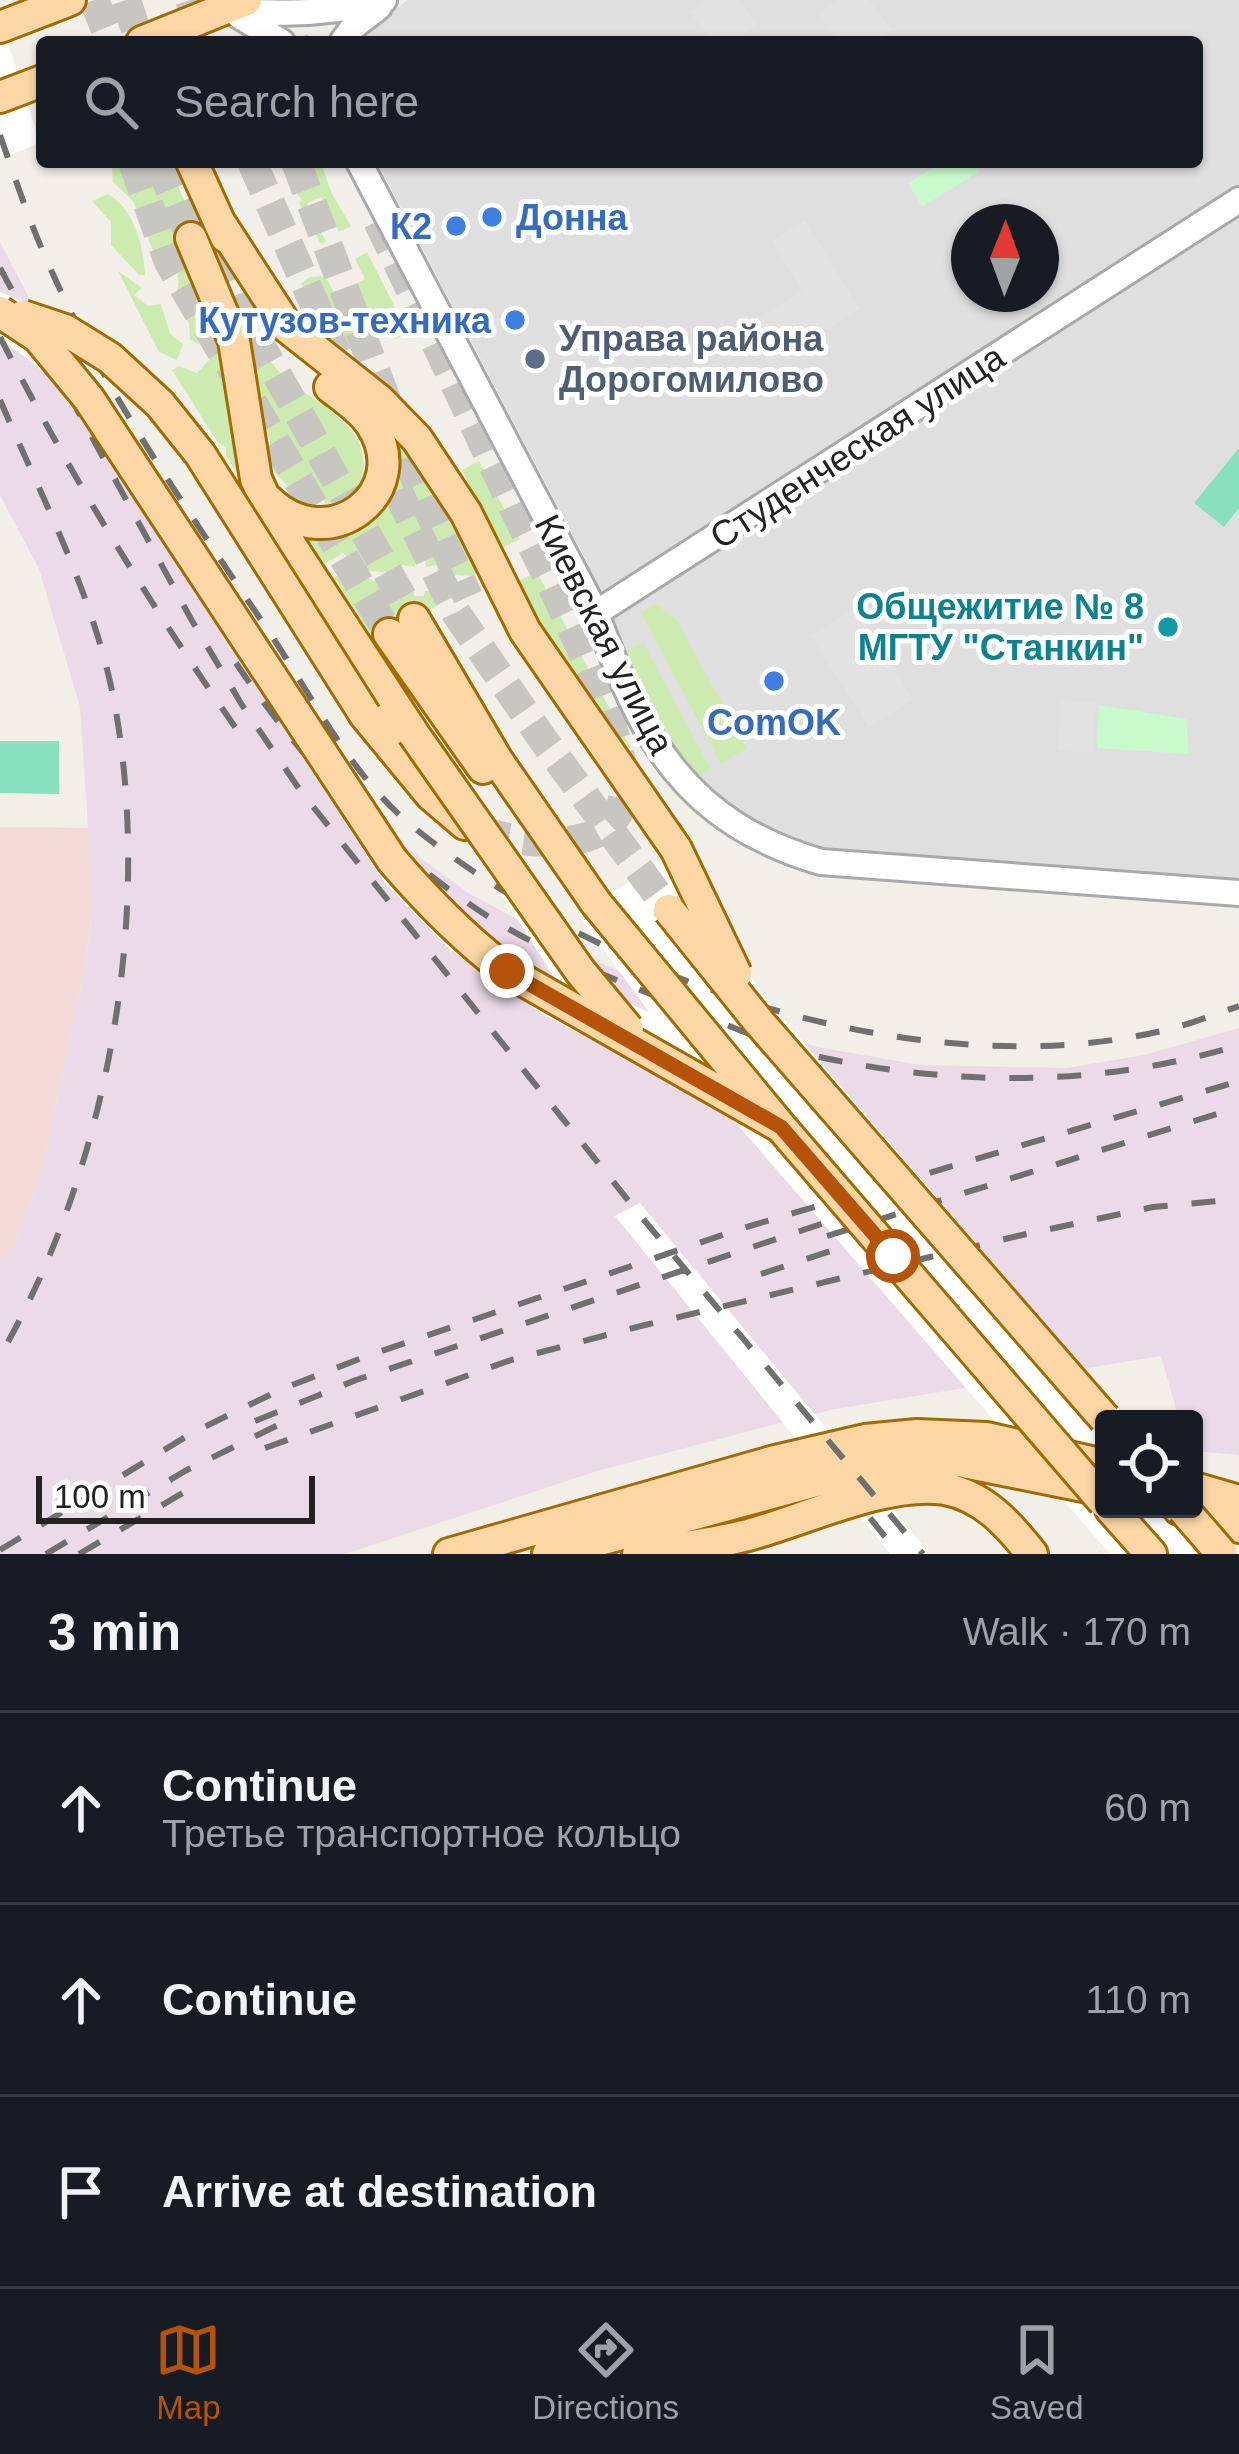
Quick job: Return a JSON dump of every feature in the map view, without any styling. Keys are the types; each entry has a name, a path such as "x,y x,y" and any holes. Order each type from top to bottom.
{"main road":[{"path":"1,27 70,0"},
{"path":"157,36 236,5"},
{"path":"212,36 236,5"},
{"path":"195,168 263,320 276,340 371,424 382,460 370,501 342,521 296,521 261,493"},
{"path":"220,223 288,328 379,400 417,439 466,513 525,631 676,849 759,1022"},
{"path":"191,238 234,341 261,493 275,523 413,733 580,971 615,1017 656,1055"},
{"path":"0,310 65,330 110,358 160,404 200,454 365,715 431,795 465,824"},
{"path":"0,310 38,337 88,399 392,860 431,906 468,943 507,971 781,1127"},
{"path":"402,626 596,903 781,1127 1095,1492"},
{"path":"669,910 759,1022 1097,1410"},
{"path":"449,1554 865,1440 917,1435 987,1438 1095,1463"},
{"path":"548,1554 878,1464 958,1461 1095,1489"},
{"path":"638,1554 746,1535 877,1496 928,1489 976,1499 1000,1517 1032,1554"},
{"path":"1203,1491 1239,1501"},
{"path":"1203,1516 1239,1527"},
{"path":"1119,1518 1151,1554"},
{"path":"1189,1518 1222,1554"}],"street":[{"path":"236,5 270,14 317,13 387,0"},
{"path":"346,36 387,0"},
{"path":"236,5 274,36"},
{"name":"Киевская улица","path":"362,168 596,614 622,682 667,759 705,804 759,841 821,862 1239,893"},
{"name":"Студенческая улица","path":"596,614 1239,200"}],"shaded area":[{"path":"408,0 1239,0 1239,190 1059,305 1059,204 951,204 951,312 1048,312 609,593 600,593 585,570 587,562 380,168 1203,168 1203,36 359,36"},
{"path":"707,0 739,0 757,25 741,36 708,36 690,12"},
{"path":"837,0 869,0 891,30 883,36 835,36 819,13"},
{"path":"1239,211 1239,885 831,854 743,821 692,777 632,679 611,617"},
{"path":"805,221 860,309 769,365 745,326 802,291 772,241"},
{"path":"0,242 104,441 338,782 403,845 470,894 598,962 720,1014 817,1047 920,1065 1067,1068 1144,1055 1239,1028 1239,1455 1203,1452 1203,1410 1176,1410 1161,1356 830,1410 594,1472 345,1554 0,1554 0,1259 10,1253 40,1180 86,964 93,901 80,707 39,569 0,495"},
{"path":"855,608 913,699 869,727 811,636"},
{"path":"1061,700 1096,702 1093,753 1058,750"},
{"path":"0,827 89,828 93,901 86,964 40,1180 10,1253 0,1259"}],"green space":[{"path":"112,168 170,168 200,235 239,476 226,456 226,447 218,443 172,370 179,366 197,373 210,359 207,347 190,340 189,324 175,297 176,269 165,255 156,258 133,201 113,182"},
{"path":"308,168 323,168 351,226 339,232 321,197 307,203 326,242 321,244 299,203 302,200 290,186"},
{"path":"932,168 980,171 922,207 908,183"},
{"path":"108,194 125,209 136,229 145,275 139,275 111,245 111,222 92,201"},
{"path":"367,252 408,333 396,339 384,336 354,285 365,279 355,259"},
{"path":"118,271 142,288 134,295 148,306 161,304 170,334 183,344 177,360 159,352"},
{"path":"325,276 363,346 357,354 333,338 301,283"},
{"path":"254,336 278,370 339,418 360,444 361,479 347,497 326,504 321,496 297,495 278,476 245,340"},
{"path":"404,441 426,468 479,571 472,576 437,574 437,565 426,567 425,560 416,560 415,567 402,565 402,574 373,571 358,567 343,553 318,568 300,535 338,534 394,445"},
{"path":"1239,448 1239,508 1224,527 1194,503"},
{"path":"479,461 520,539 500,549 462,470"},
{"path":"349,568 374,581 414,590 414,596 436,591 437,586 467,583 469,587 369,645 327,582"},
{"path":"537,572 629,750 527,607 516,582"},
{"path":"655,604 676,619 747,748 721,764 641,613"},
{"path":"643,642 711,770 692,777 673,752 621,654"},
{"path":"1099,705 1186,719 1189,754 1097,748"},
{"path":"0,741 59,741 59,794 0,793"}],"pier":[{"path":"0,19 36,131 36,145 0,159"},
{"path":"0,292 52,313 154,415 61,345 399,859 453,921 567,998 404,739 596,988 649,1012 578,915 690,842 762,994 1119,1410 1095,1410 1095,1518 1203,1518 1203,1507 1239,1554 1110,1554 723,1108 544,1015 448,948 384,882 105,453 48,375 0,338"},
{"path":"640,1203 926,1549 918,1554 890,1554 615,1216"}],"tunnel":[{"path":"94,0 109,36"},
{"path":"126,0 138,36"},
{"path":"190,0 202,36"},
{"path":"275,0 291,36"},
{"path":"135,168 169,262 389,634"},
{"path":"162,168 191,238"},
{"path":"255,168 347,378"},
{"path":"298,168 422,495 468,597"},
{"path":"202,212 258,341 414,619"},
{"path":"378,221 582,650 623,771 623,799 615,818 580,839 533,841 471,827"},
{"path":"378,450 456,613 669,910"}],"railway":[{"path":"0,135 41,247 97,362 338,740 391,807 490,882 577,932 671,975 771,1009 873,1033 975,1045 1075,1044 1170,1029 1239,1006"},
{"path":"0,268 191,619 302,793 639,1214 923,1554"},
{"path":"0,337 117,546 249,747"},
{"path":"0,400 66,550 106,666 125,787 128,871 124,956 93,1125 37,1284 0,1356"},
{"path":"236,663 285,731 340,794 401,852 468,903 562,957 747,1033 834,1060 987,1078 1140,1068 1239,1045"},
{"path":"0,1550 192,1433 282,1389 367,1356 740,1229 1239,1081"},
{"path":"827,1236 1239,1107"},
{"path":"265,1448 511,1360 641,1326 1153,1207 1239,1199"},
{"path":"255,1421 356,1380 845,1216"},
{"path":"761,1274 852,1244"},
{"path":"46,1554 185,1471 282,1423"},
{"path":"79,1554 186,1491"},
{"path":"870,1518 899,1554"}],"place":[{"name":"Донна","path":"492,217"},
{"name":"К2","path":"456,226"},
{"name":"Кутузов-техника","path":"515,320"},
{"name":"Управа района Дорогомилово","path":"535,359"},
{"name":"Общежитие № 8 МГТУ \"Станкин\"","path":"1168,627"},
{"name":"ComOK","path":"774,681"}],"route":[{"path":"507,971 781,1127 893,1256"}]}
